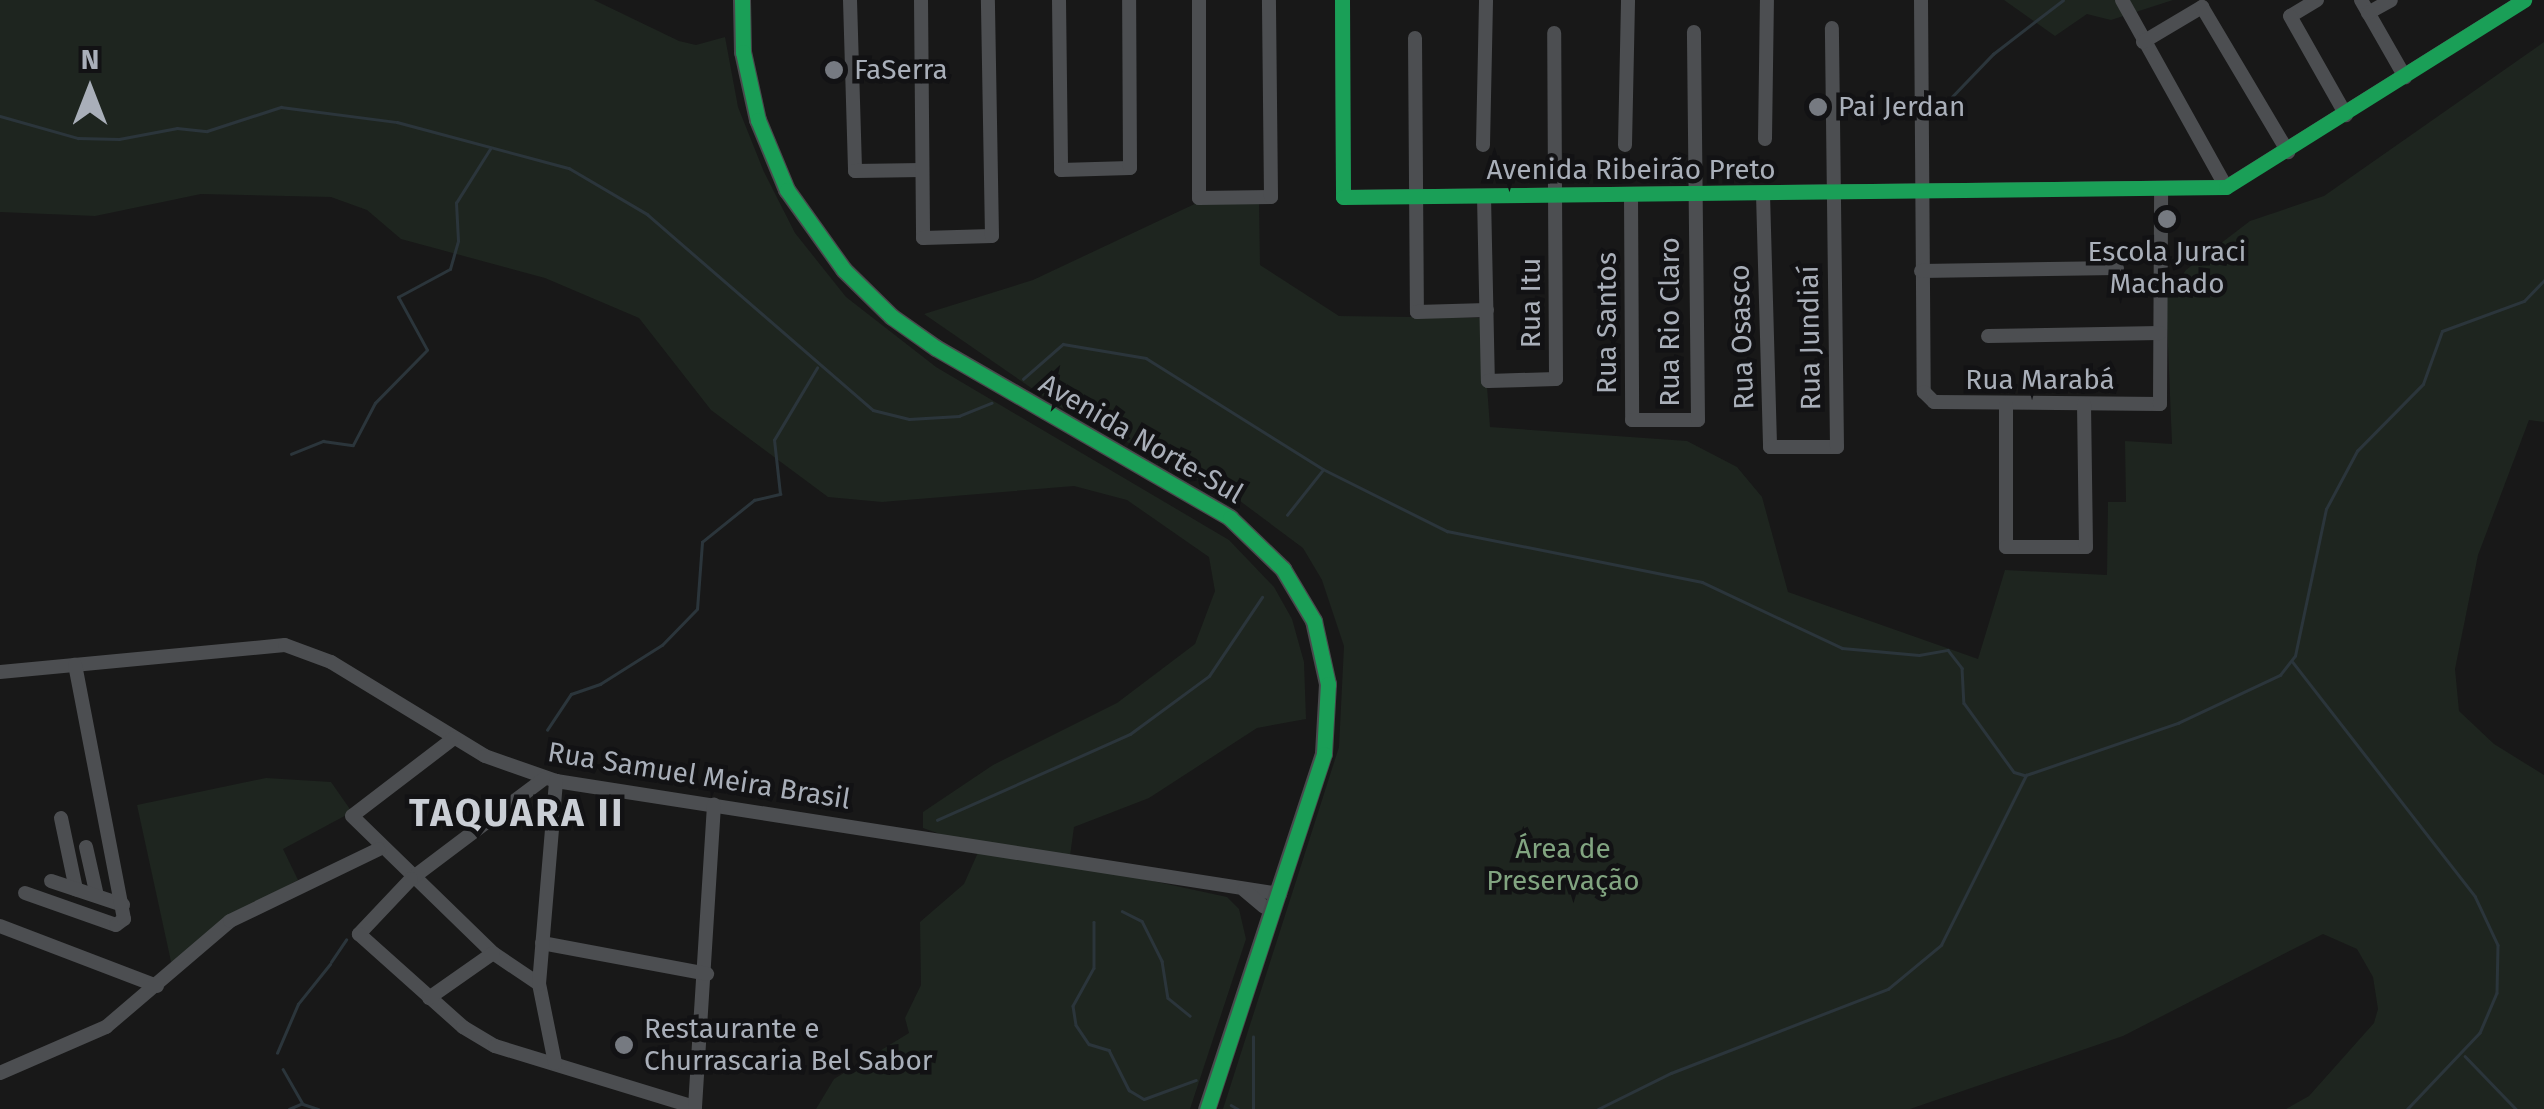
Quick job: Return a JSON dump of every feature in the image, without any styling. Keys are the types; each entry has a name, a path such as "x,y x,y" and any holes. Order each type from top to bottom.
{"main road":[{"name":"Avenida Norte-Sul","path":"732,0 738,72 767,166 803,229 846,283 928,351 1224,528 1288,595 1313,656 1318,723 1271,897 1195,1109"},
{"name":"Avenida Norte-Sul","path":"742,0 744,52 758,120 787,190 844,270 892,317 936,348 1222,512 1270,554 1300,593 1324,655 1329,717 1207,1109"}],"street":[{"path":"850,0 854,171 922,170"},
{"path":"921,0 922,238 992,236 988,0"},
{"path":"1059,0 1061,170 1130,168 1128,0"},
{"path":"1199,0 1199,198 1271,197 1269,0"},
{"name":"Avenida Ribeirão Preto","path":"1342,0 1344,196 2160,188"},
{"path":"1483,145 1486,0"},
{"path":"1625,145 1628,0"},
{"path":"1765,138 1767,0"},
{"path":"1921,0 1922,271 2117,268"},
{"path":"2122,0 2226,187"},
{"path":"2316,0 2290,16 2346,114"},
{"path":"2391,0 2364,7 2404,77"},
{"path":"1988,336 2160,332 2160,188 2226,187 2288,152 2524,0"},
{"path":"2143,42 2202,6 2288,152"},
{"path":"1832,28 1833,194"},
{"path":"1554,32 1556,194"},
{"path":"1694,32 1695,193"},
{"path":"1414,38 1417,312 1486,310 1484,196"},
{"name":"Rua Rio Claro","path":"1664,421 1698,420 1695,193"},
{"name":"Rua Itu","path":"1486,310 1488,381 1556,379 1556,194"},
{"name":"Rua Osasco","path":"1763,194 1770,447 1802,447"},
{"name":"Rua Jundiaí","path":"1802,447 1836,447 1833,194"},
{"name":"Rua Santos","path":"1632,195 1632,420 1664,421"},
{"name":"Rua Marabá","path":"1922,271 1924,392 1950,405 2160,404 2160,332"},
{"path":"2006,405 2006,546 2086,547 2084,404"},
{"name":"Rua Samuel Meira Brasil","path":"0,672 285,645 332,662 454,738 550,780 1239,888 1271,897"},
{"path":"25,893 116,925 124,919 75,665"},
{"path":"454,738 352,816 379,849 492,953 539,984"},
{"path":"550,780 411,879 359,934 429,998 495,1046 695,1107 714,804"},
{"path":"550,780 539,984 556,1063"},
{"path":"61,818 76,889"},
{"path":"86,847 97,896"},
{"path":"0,1073 106,1027 230,921 379,849"},
{"path":"51,881 123,905"},
{"path":"0,926 157,986"},
{"path":"542,943 706,974"},
{"path":"429,998 492,953"}],"green space":[{"path":"0,0 594,0 679,41 696,45 725,37 738,107 764,172 795,233 846,297 936,367 1229,540 1274,587 1292,619 1304,662 1306,719 1257,728 1149,798 1074,827 1069,863 1227,897 1239,909 1246,939 1190,1109 816,1109 834,1079 909,1033 905,1018 921,985 920,922 964,884 980,848 923,828 923,812 993,765 1117,703 1195,644 1215,591 1209,557 1127,500 1074,486 882,502 828,497 711,410 639,318 545,278 401,239 367,210 331,197 201,194 95,216 0,212"},
{"path":"2004,0 2173,0 2111,20 2087,14 2055,36"},
{"name":"Área de Preservação","path":"2544,42 2544,422 2529,420 2478,555 2455,669 2459,711 2494,744 2544,775 2544,1109 2286,1109 2309,1096 2374,1023 2378,1009 2373,977 2357,949 2323,934 2123,1036 1910,1109 1223,1109 1339,747 1344,646 1322,580 1303,548 1240,501 1056,405 924,314 1033,280 1201,201 1259,203 1260,265 1339,316 1482,318 1490,427 1687,441 1737,467 1762,497 1788,592 1978,659 2005,570 2107,575 2108,502 2126,502 2125,441 2172,444 2166,297 2186,270 2250,221 2324,196"},
{"path":"266,778 331,782 352,812 283,849 298,880 228,918 172,966 137,805"}],"waterway":[{"path":"1944,105 1993,54 2063,0"},
{"path":"0,116 78,138 119,139 177,128 207,131 281,107 397,122 569,168 647,214 873,410 909,419 959,416 991,403"},
{"path":"291,454 323,441 353,445 375,403 427,350 398,297 450,269 458,241 456,203 490,149"},
{"path":"1598,1109 1671,1073 1888,989 1941,945 2026,775 2178,723 2280,675 2295,656 2326,509 2357,451 2423,384 2442,331 2524,301 2544,280"},
{"path":"1023,379 1063,344 1146,358 1323,469 1447,531 1702,582 1842,648 1919,655 1948,650 1962,668 1964,703 2014,772 2024,775"},
{"path":"547,730 571,694 600,684 662,645 697,609 702,542 754,500 780,494 774,440 817,368"},
{"path":"1287,515 1322,471"},
{"path":"937,820 1130,734 1209,676 1262,597"},
{"path":"2292,661 2475,896 2498,945 2497,993 2480,1033 2408,1109"},
{"path":"1122,911 1142,921 1162,961 1168,998 1190,1016"},
{"path":"1094,922 1094,968 1073,1006 1076,1025 1089,1044 1109,1050 1129,1090 1144,1099 1196,1080"},
{"path":"331,962 346,940"},
{"path":"277,1053 298,1004 330,964"},
{"path":"1253,1037 1253,1109"},
{"path":"2465,1056 2516,1109"},
{"path":"283,1069 303,1104 318,1109"},
{"path":"289,1109 301,1104"},
{"path":"1231,1105 1238,1109"}],"cycle path":[{"path":"742,0 743,52 758,120 787,190 844,270 892,317 936,348 1230,518 1283,569 1314,621 1328,684 1324,754 1207,1109"},
{"path":"1342,0 1343,197 2226,187 2524,0"}],"place":[{"name":"FaSerra","path":"834,70"},
{"name":"Pai Jerdan","path":"1818,107"},
{"name":"Escola Juraci Machado","path":"2167,219"},
{"name":"Restaurante e Churrascaria Bel Sabor","path":"624,1045"}],"district":[{"name":"TAQUARA II","path":"517,814"}]}
